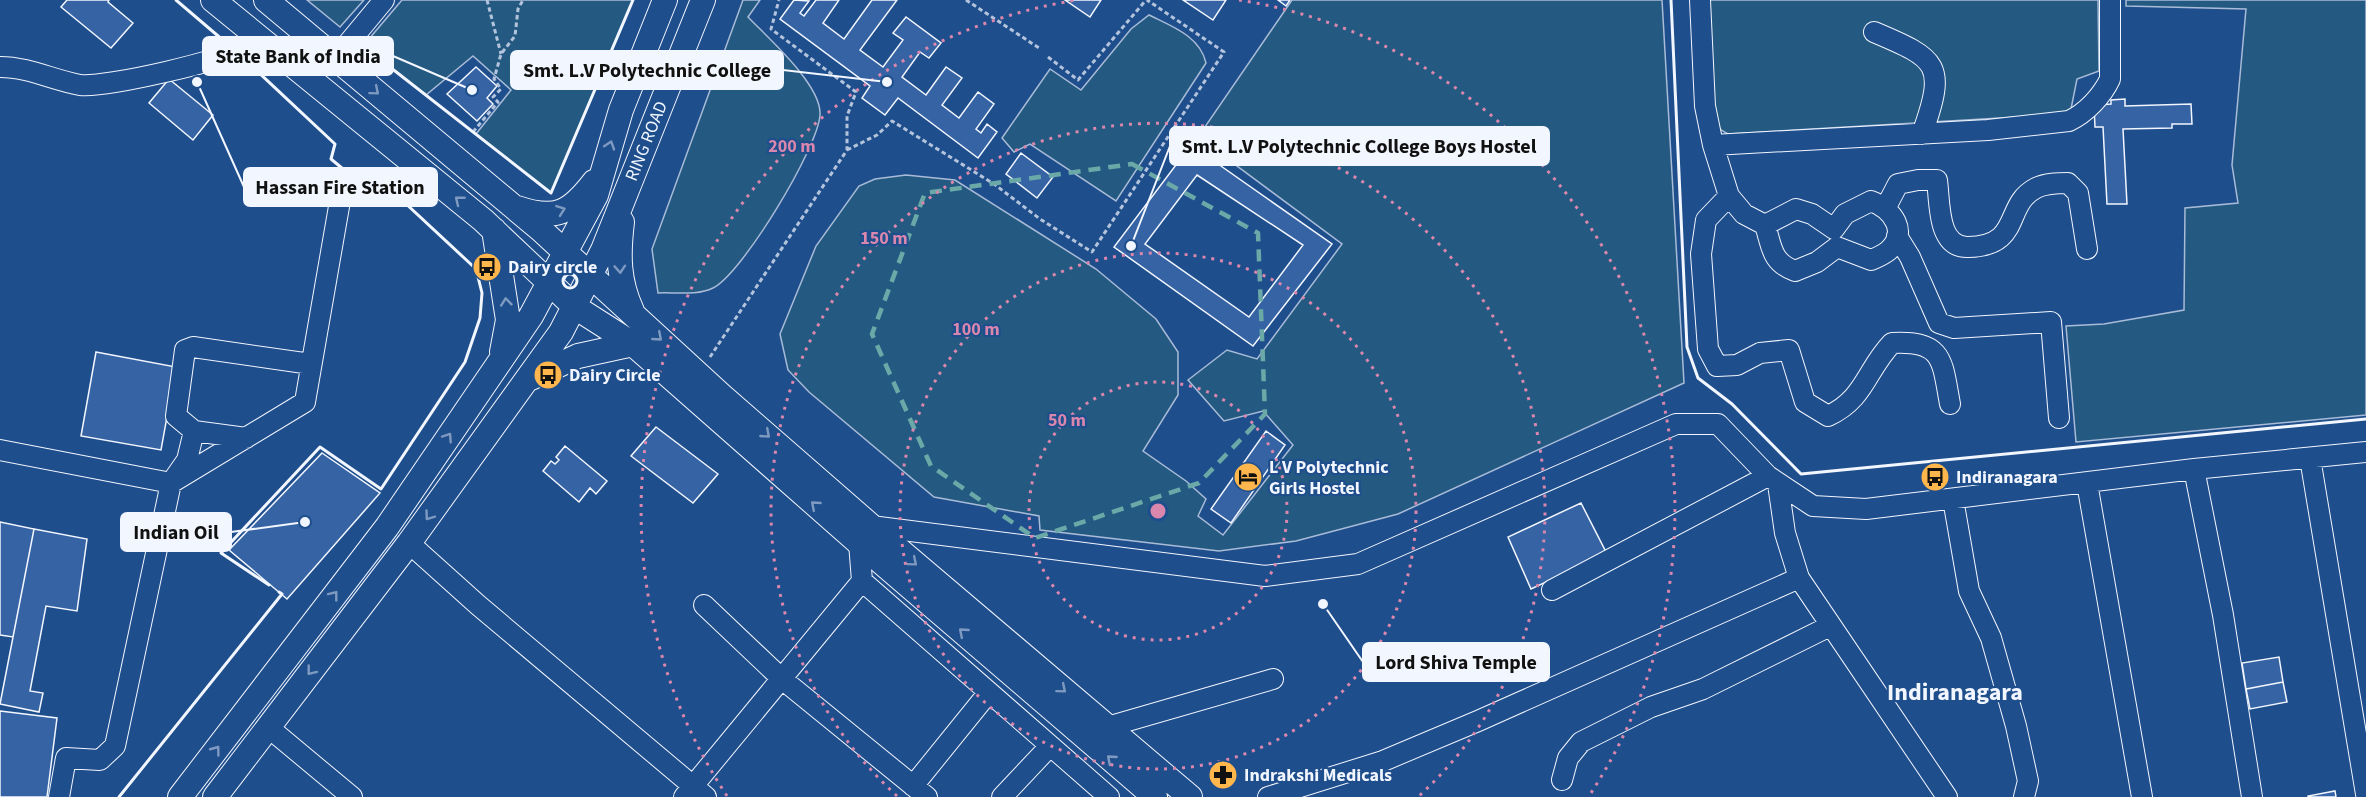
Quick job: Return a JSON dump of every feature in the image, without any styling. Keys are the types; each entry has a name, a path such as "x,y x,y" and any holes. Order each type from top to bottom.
{"main road":[{"path":"213,0 494,230 575,307 633,344 865,535 1107,727 1190,797"},
{"name":"RING ROAD","path":"180,797 387,527 531,316 596,195 600,174 621,110 665,0"},
{"name":"RING ROAD","path":"215,797 409,543 561,332 603,250 703,0"},
{"path":"257,35 272,5 509,205 570,246 590,276 700,374 865,535 1155,797"},
{"path":"379,136 400,112"},
{"path":"509,205 540,216 562,211 579,201 600,174"},
{"path":"627,190 619,265 622,291 636,318"},
{"path":"494,230 504,278 508,320 501,360"},
{"path":"525,381 578,356 633,344"}],"street":[{"path":"336,58 384,0"},
{"path":"1700,0 1706,106 1713,146 1729,196 1744,214 1765,225 1773,252 1781,265 1795,271 1817,262 1837,247 1870,260 1888,251 1897,236"},
{"path":"1713,146 1922,134 2069,121 2079,117 2105,89 2110,79 2110,0"},
{"path":"1874,32 1917,50 1925,56 1933,71 1936,82 1934,100 1922,134"},
{"path":"0,67 22,69 80,85 104,84 215,60 249,45 257,35"},
{"path":"1886,207 1898,184 1937,180 1941,219 1947,237 1960,248 1978,247 1998,241 2013,222 2022,200 2036,188 2068,183 2078,193 2087,249"},
{"path":"0,450 171,483 304,402 341,195"},
{"path":"1729,196 1706,220 1701,254 1708,349 1717,366 1737,365 1760,353 1789,350 1805,402 1828,416 1845,408 1861,390 1879,357 1892,343 1924,344 1935,352 1943,370 1950,404"},
{"path":"1765,225 1796,209 1812,214 1834,229 1845,214 1857,206 1871,201 1886,207 1896,218 1897,236 1910,257 1938,323 1954,328 2051,322 2059,418"},
{"path":"246,438 194,431 185,427 176,416 185,350 193,347 311,364"},
{"path":"409,543 695,793 782,679 862,581 865,535 1265,576 1358,564 1676,424 1718,424 1773,480 1813,506 1866,509 2194,469 2366,452"},
{"path":"59,797 66,758 100,760 115,746 171,483 187,460 194,431"},
{"path":"2310,458 2366,794"},
{"path":"2194,469 2223,615 2252,797"},
{"path":"1773,480 1785,533 1799,578 1947,797"},
{"path":"1552,590 1773,480"},
{"path":"2086,483 2142,797"},
{"path":"1953,499 1969,591 1991,638 2016,726 2028,781 2024,797"},
{"path":"1268,797 1383,761 1799,578"},
{"path":"862,581 1109,797"},
{"path":"704,605 782,679 920,791 989,692"},
{"path":"1562,780 1568,758 1581,742 1652,707 1703,689 1830,626"},
{"path":"1107,727 1272,679"},
{"path":"268,727 352,797"},
{"path":"1002,797 1050,746"}],"path":[{"path":"487,0 501,54"},
{"path":"473,132 498,102 493,97 501,89 500,84 494,78 501,54 514,36 518,9 523,0"},
{"path":"779,0 771,28 856,92 847,116 847,150"},
{"path":"966,0 1039,48"},
{"path":"700,374 847,150 877,135 892,121 994,184 1040,219 1092,252 1224,52 1147,0 1078,80 1048,57"}],"highlighted area":[{"path":"1132,164 1258,233 1265,414 1199,483 1035,538 931,466 872,334 925,193"}],"shaded area":[{"path":"307,0 364,0 340,27"},
{"path":"402,0 633,0 551,193 476,134 511,90 473,56 426,95 363,46"},
{"path":"743,0 760,0 748,17 780,49 812,90 820,115 816,131 807,154 777,209 742,260 726,278 713,288 700,292 658,293 652,249"},
{"path":"1292,0 1662,0 1684,383 1398,514 1296,541 1219,551 1040,530 1039,516 934,497 809,392 788,370 780,334 816,246 859,186 875,179 906,175 955,180 1096,269 1156,319 1178,352 1178,395 1143,451 1186,481 1206,499 1198,516 1223,535 1293,445 1263,411 1224,421 1188,380 1227,350 1257,359 1342,244 1198,137"},
{"path":"1706,0 2098,0 2099,71 2077,79 2070,114 1728,134 1721,130 1713,119"},
{"path":"2126,0 2366,0 2366,415 2076,442 2066,326 2104,324 2184,310 2185,208 2238,203 2232,165 2246,9 2126,6"},
{"path":"1149,15 1184,33 1198,46 1206,63 1116,201 1030,144 1014,152 1002,138 1050,69 1081,90 1131,29"}],"building":[{"path":"67,0 109,0 108,2 133,23 111,48 61,7"},
{"path":"794,0 809,1 800,13 804,16 816,0 839,0 823,23 844,39 872,0 897,0 860,50 883,67 903,40 893,33 906,17 941,43 929,58 920,52 902,77 926,95 946,67 962,78 942,105 959,118 978,92 994,104 976,129 981,133 987,124 997,132 978,158 898,98 885,115 862,98 870,86 780,19"},
{"path":"1065,0 1101,0 1090,17"},
{"path":"1183,0 1226,0 1213,20"},
{"path":"1278,0 1290,0 1286,6"},
{"path":"476,67 497,86 487,98 493,104 477,121 447,94"},
{"path":"169,79 213,115 193,140 149,103"},
{"path":"2125,99 2125,106 2191,104 2192,124 2172,124 2172,128 2123,129 2127,204 2107,204 2103,127 2095,127 2094,105 2111,104 2111,100"},
{"path":"1191,145 1332,244 1253,346 1114,247","holes":["1197,175 1303,245 1249,317 1145,244"]},
{"path":"1021,153 1053,177 1037,198 1006,174"},
{"path":"96,352 176,367 161,450 81,436"},
{"path":"656,427 718,474 693,503 631,456"},
{"name":"L V Polytechnic Girls Hostel","path":"1266,431 1285,445 1231,523 1211,509"},
{"path":"565,446 607,481 596,494 590,488 579,502 543,471 551,461 555,464 559,460 556,457"},
{"path":"322,453 380,493 287,599 229,550"},
{"path":"1581,503 1607,554 1531,589 1508,537"},
{"path":"0,522 34,529 13,637 0,635"},
{"path":"34,529 87,539 77,611 46,606 30,691 43,693 39,712 0,704"},
{"path":"2279,657 2283,682 2246,689 2242,663"},
{"path":"2283,682 2287,702 2250,709 2246,689"},
{"path":"0,711 57,718 47,797 0,797"},
{"path":"2335,791 2336,797 2308,797 2308,796"}],"wall":[{"path":"176,0 231,47"},
{"path":"363,46 551,193 633,0"},
{"path":"1671,0 1687,347 1698,378 1732,404 1801,474 2366,419"},
{"path":"240,55 335,144 331,159 360,183 374,174 476,269 482,293 480,318 465,362 381,489 320,447 221,553 269,585"},
{"path":"570,274 575,276 577,281 575,286 570,288 565,286 563,281 565,276 570,274"},
{"path":"119,797 282,594 279,592"}],"place":[{"name":"Hassan Fire Station","path":"197,82"},
{"name":"Smt. L.V Polytechnic College","path":"887,82"},
{"name":"State Bank of India","path":"472,90"},
{"name":"Smt. L.V Polytechnic College Boys Hostel","path":"1131,246"},
{"name":"Dairy circle","path":"487,267"},
{"name":"Dairy Circle","path":"548,375"},
{"name":"L V Polytechnic Girls Hostel","path":"1248,477"},
{"name":"Indiranagara","path":"1935,477"},
{"name":"Indian Oil","path":"305,522"},
{"name":"Lord Shiva Temple","path":"1323,604"},
{"name":"Indrakshi Medicals","path":"1223,775"}],"district":[{"name":"Indiranagara","path":"1955,692"}]}
